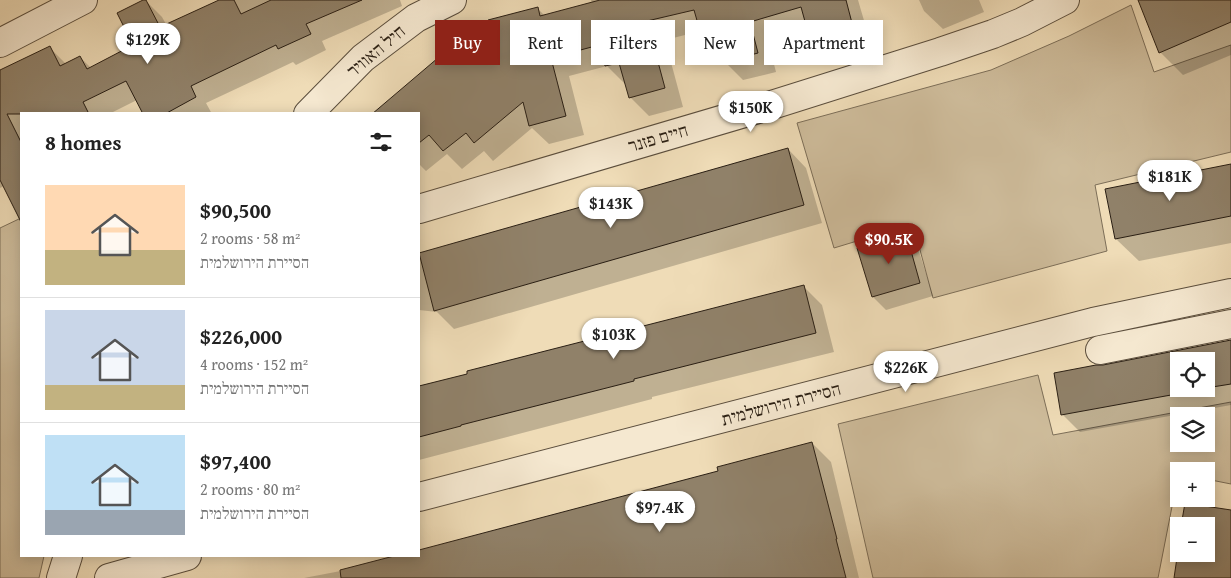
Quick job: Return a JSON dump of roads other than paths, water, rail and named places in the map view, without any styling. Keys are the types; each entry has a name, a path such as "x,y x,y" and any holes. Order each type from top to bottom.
{"street":[{"path":"0,43 83,0"},
{"name":"חיל האוויר","path":"310,112 363,58 416,18 452,0"},
{"name":"חיים פזנר","path":"420,209 775,104 940,52 1022,22 1065,0"},
{"name":"הסיירת הירושלמית","path":"420,498 1083,324 1231,293"},
{"path":"1191,301 1198,331"},
{"path":"1100,350 1231,324"},
{"path":"62,578 68,557"},
{"path":"109,578 138,568 183,557"}]}
